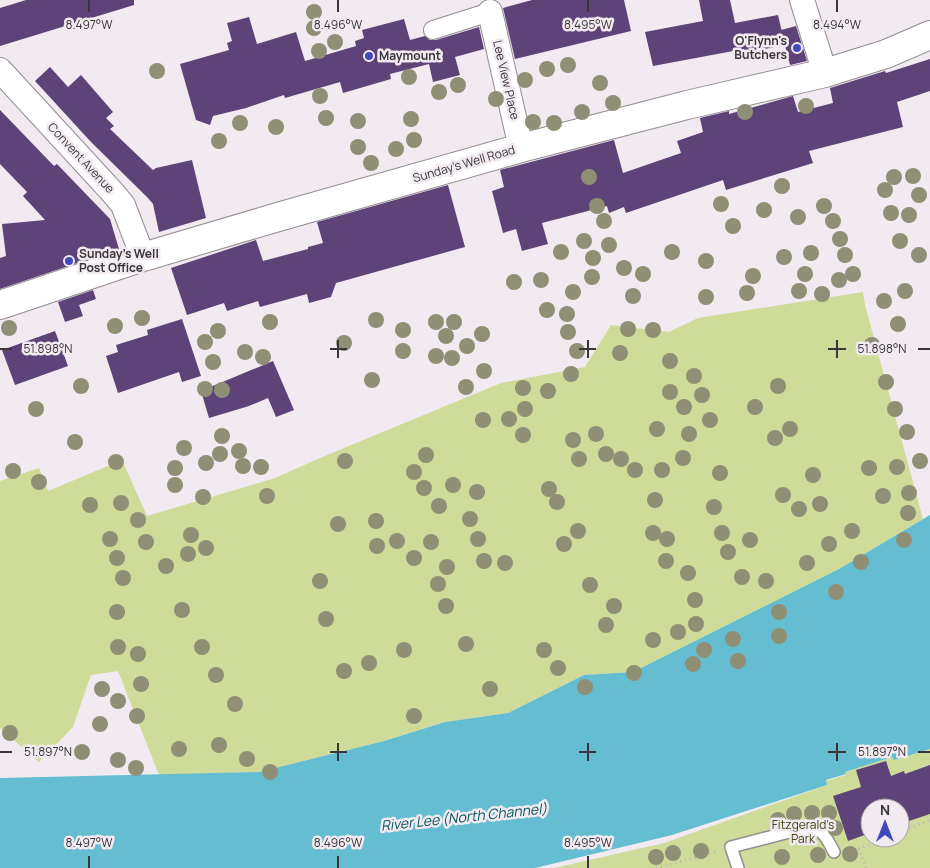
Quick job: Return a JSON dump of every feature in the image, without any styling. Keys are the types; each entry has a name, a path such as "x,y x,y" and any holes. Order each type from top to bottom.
{"main road":[{"name":"Sunday's Well Road","path":"0,305 143,258 278,217 521,148 825,72 886,54 930,35"}],"street":[{"path":"802,0 825,72"},
{"path":"433,30 490,12"},
{"name":"Lee View Place","path":"490,12 521,148"},
{"name":"Convent Avenue","path":"0,70 123,205 143,258"}],"lane":[{"path":"738,868 731,847 801,829 811,828 824,834 834,852"}],"path":[{"path":"910,828 930,820"},
{"path":"656,868 731,847"},
{"path":"861,848 859,849 866,868"}],"green space":[{"path":"863,292 923,519 839,569 633,672 584,675 508,713 445,722 384,741 259,772 159,775 118,671 91,675 73,727 39,762 0,728 0,481 39,468 48,491 122,460 147,516 275,478 501,383 585,367 611,325 669,332 698,318"},
{"name":"Fitzgerald's Park","path":"930,749 930,868 554,868 664,843 827,785 826,781 846,775 845,772 892,757 894,760"}],"water":[{"name":"River Lee (North Channel)","path":"930,515 930,749 894,760 892,757 845,772 846,774 826,780 827,785 672,835 535,868 0,868 0,778 259,772 384,741 445,722 508,713 584,675 633,672 839,569"}],"building":[{"path":"26,0 134,0 134,5 0,46 0,8"},
{"path":"532,0 624,0 631,31 515,59 503,8"},
{"path":"699,0 730,0 735,23 778,15 785,45 745,53 744,49 653,66 645,32 703,21"},
{"path":"249,17 257,44 296,32 305,61 356,46 355,41 364,38 362,30 404,19 410,40 425,36 430,40 436,40 479,27 484,49 455,57 460,75 433,82 429,64 390,74 391,79 343,93 340,82 285,98 284,95 246,108 213,116 210,125 196,120 180,64 229,50 227,43 232,41 227,23"},
{"name":"O'Flynn's Butchers","path":"796,26 807,61 790,65 781,30"},
{"path":"930,59 930,91 897,102 903,127 809,151 813,163 726,190 723,180 626,213 624,207 609,213 607,206 542,223 548,244 522,251 516,229 503,233 492,191 504,187 500,170 614,140 623,173 681,153 677,141 703,132 700,118 729,111 729,114 793,96 798,112 833,103 830,88"},
{"path":"50,67 68,87 81,75 113,112 106,118 114,126 110,129 153,170 192,160 206,218 159,232 153,204 91,142 35,81"},
{"path":"0,110 54,166 57,164 110,219 119,249 0,289 0,258 6,256 2,224 45,220 23,196 27,192 0,164"},
{"path":"448,185 465,247 336,283 331,297 309,303 307,294 260,307 258,301 227,311 224,303 187,315 171,268 256,240 263,261 308,249 308,247 323,243 317,222"},
{"path":"93,290 96,299 79,305 83,316 65,322 58,302"},
{"path":"182,319 201,376 182,382 179,372 118,393 106,356 118,352 116,345 148,335 147,330"},
{"path":"55,331 68,366 15,385 2,350"},
{"path":"273,361 294,410 276,417 268,398 209,418 201,391"},
{"path":"886,761 891,776 904,771 905,774 930,765 930,814 910,821 910,798 860,798 860,837 848,841 833,796 861,787 856,770"}],"place":[{"name":"O'Flynn's Butchers","path":"797,48"},
{"name":"Maymount","path":"369,56"},
{"name":"Sunday's Well Post Office","path":"69,261"}]}
